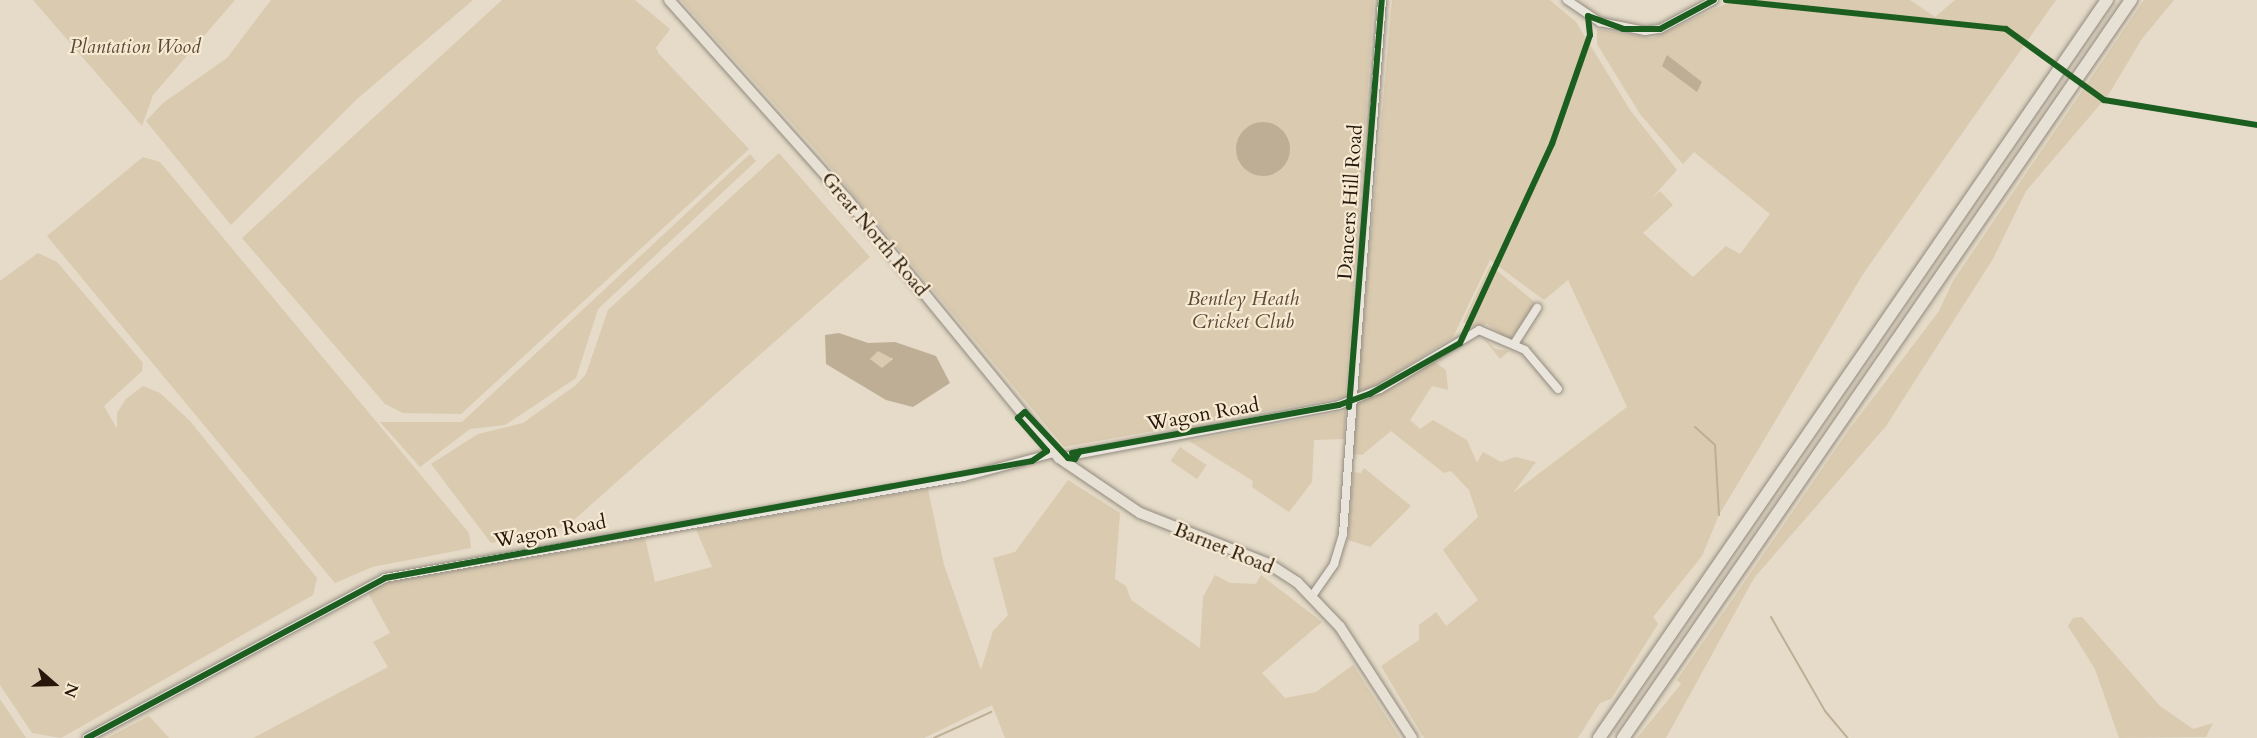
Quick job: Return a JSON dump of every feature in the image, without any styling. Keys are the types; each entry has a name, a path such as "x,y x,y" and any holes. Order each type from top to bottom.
{"highway":[{"path":"1599,738 2107,0"},
{"path":"1623,738 2131,0"}],"main road":[{"name":"Great North Road","path":"669,0 847,199 1056,456 1075,472"},
{"name":"Barnet Road","path":"1075,472 1140,513 1269,564 1312,596 1360,655 1412,738"}],"street":[{"name":"Dancers Hill Road","path":"1312,596 1341,546 1382,0"},
{"path":"1567,0 1600,22 1645,31 1660,29 1714,0"},
{"path":"1537,308 1514,344 1558,389"},
{"name":"Wagon Road","path":"87,738 385,578 963,477 1056,456 1352,400 1483,330 1514,344"}],"green space":[{"name":"Plantation Wood","path":"33,0 235,0 153,95 142,126"},
{"path":"271,0 473,0 357,99 231,225 146,121 163,103 227,58"},
{"path":"502,0 635,0 670,29 656,48 659,54 749,149 461,414 403,413 385,404 242,238"},
{"name":"Bentley Heath Cricket Club","path":"681,0 1374,0 1346,397 1064,447 817,151"},
{"path":"1392,0 1550,0 1576,22 1630,110 1677,170 1651,199 1660,191 1673,205 1643,233 1693,277 1726,246 1740,254 1770,214 1694,152 1683,164 1640,114 1597,44 1597,29 1652,38 1734,0 1910,0 1935,17 1955,0 2056,0 1863,274 1719,515 1702,556 1653,617 1658,624 1611,699 1600,703 1578,738 1424,738 1381,666 1419,640 1419,625 1436,612 1446,626 1478,600 1443,550 1478,517 1469,490 1451,471 1444,473 1391,431 1362,455 1353,454 1356,405 1432,360 1446,370 1448,390 1432,386 1410,420 1420,429 1433,420 1467,440 1477,463 1483,452 1501,462 1515,457 1536,462 1513,493 1627,407 1568,280 1544,300 1490,260 1453,337 1370,390 1357,391"},
{"path":"2144,0 2174,0 2141,40 2109,94 2026,191 1993,259 1886,426 1754,578 1666,738 1637,738 1681,684 1677,680 1848,431 1939,311 1953,281"},
{"path":"779,153 870,257 567,526 491,543 431,464 478,434 523,423 576,385 586,374 608,310"},
{"path":"750,154 756,161 598,309 576,378 505,425 470,429 420,467 380,422 462,422"},
{"path":"143,157 160,162 469,533 471,548 372,567 335,583 47,236"},
{"path":"38,253 57,262 143,363 142,371 104,406 117,429 117,413 126,399 143,386 160,393 190,421 317,578 313,595 61,738 32,733 0,685 0,281"},
{"path":"1490,265 1537,304 1509,340 1487,324 1472,327 1463,322"},
{"path":"1481,335 1495,349 1509,351 1500,359"},
{"path":"881,349 888,352 891,359 888,366 881,369 874,366 871,359 874,352"},
{"path":"1346,411 1344,439 1314,440 1312,482 1289,512 1252,487 1253,481 1189,441"},
{"path":"1180,447 1207,465 1197,479 1170,461"},
{"path":"1364,468 1411,506 1370,547 1348,540 1353,472 1361,473"},
{"path":"1068,480 1120,513 1115,579 1126,586 1131,600 1200,648 1203,597 1215,575 1230,583 1256,584 1261,575 1322,622 1262,673 1285,698 1316,692 1353,665 1400,738 1005,738 992,705 924,738 253,738 388,667 373,642 390,633 367,591 384,583 645,538 655,582 712,567 696,529 928,489 944,565 981,670 993,631 1008,615 993,558 1015,552"},
{"path":"2082,617 2160,706 2193,729 2213,723 2206,737 2119,738 2095,669 2068,626 2073,618"},
{"path":"0,699 26,738 0,738"},
{"path":"149,716 169,738 107,738"}],"shaded area":[{"path":"1667,55 1702,82 1697,92 1662,66"},
{"path":"1258,122 1268,122 1278,126 1286,134 1290,149 1286,164 1278,172 1268,176 1258,176 1248,172 1240,164 1236,154 1236,144 1240,134 1248,126"},
{"path":"839,333 868,343 895,342 936,356 950,383 913,407 886,400 826,364 825,335","holes":["878,351 893,359 882,368 870,359"]}],"waterway":[{"path":"1695,427 1715,445 1719,515"},
{"path":"1771,617 1825,711 1848,738"},
{"path":"934,738 991,712"}],"cycle path":[{"path":"1349,407 1382,0"},
{"path":"1588,16 1623,29 1660,29 1714,0"},
{"path":"1726,0 2006,29 2104,100 2257,125"},
{"path":"1072,453 1339,405 1370,394 1460,343 1552,144 1590,35 1588,16"},
{"path":"87,738 385,578 1032,461 1047,451 1018,418 1025,412 1068,458 1075,459 1080,451"}]}
